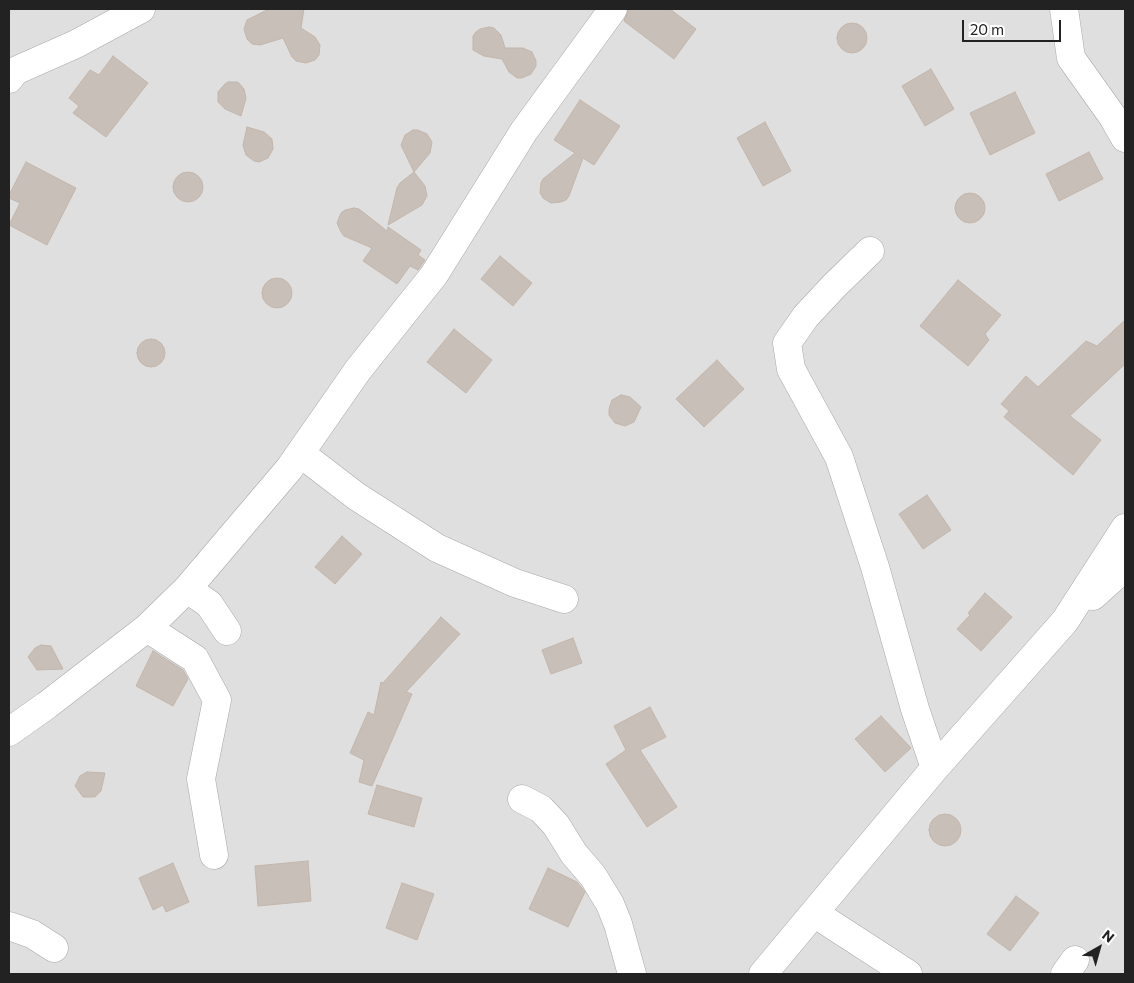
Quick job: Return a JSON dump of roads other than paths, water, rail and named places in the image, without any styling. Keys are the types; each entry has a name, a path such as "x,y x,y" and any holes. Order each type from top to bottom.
{"street":[{"path":"9,79 15,71 76,44 141,9"},
{"path":"9,732 47,706 147,628 187,589 283,476 358,370 434,276 524,131 613,9"},
{"path":"1064,9 1070,58 1113,117 1125,138"},
{"path":"870,251 806,316 787,343 791,368 839,456 875,568 915,710 935,768"},
{"path":"300,453 356,496 437,548 516,583 564,599"},
{"path":"1065,621 1125,528"},
{"path":"763,974 935,768 1065,621 1125,567"},
{"path":"187,589 209,604 227,631"},
{"path":"147,628 195,659 217,700 201,779 214,855"},
{"path":"522,799 541,809 556,825 574,854 593,876 610,904 618,924 632,974"},
{"path":"814,913 908,974"},
{"path":"9,926 32,934 54,948"}]}
